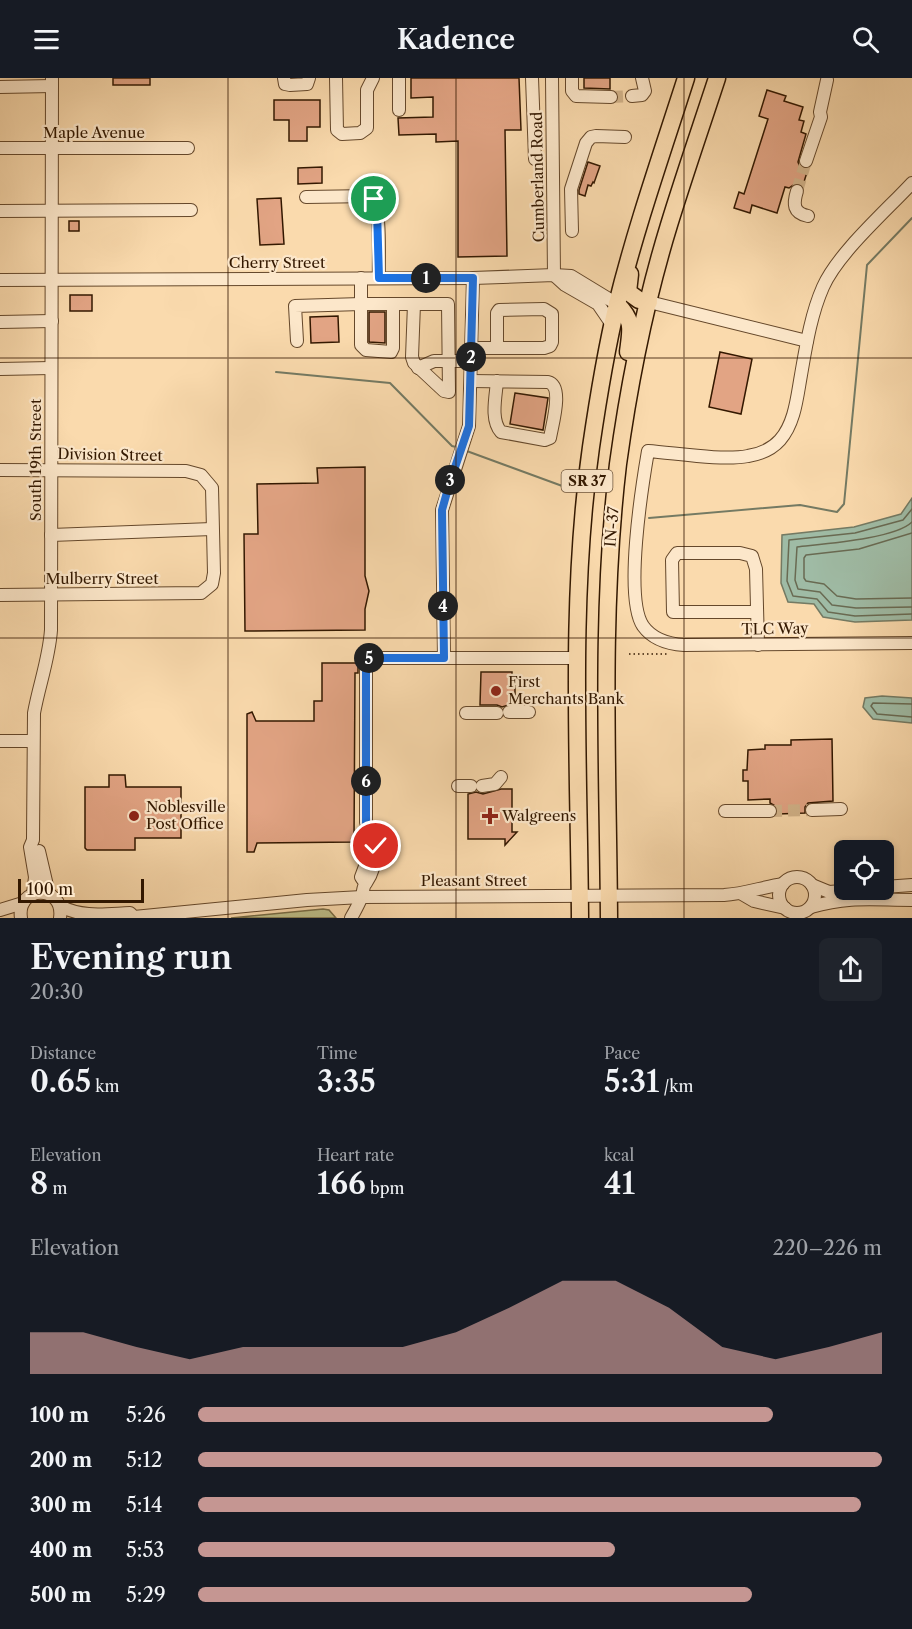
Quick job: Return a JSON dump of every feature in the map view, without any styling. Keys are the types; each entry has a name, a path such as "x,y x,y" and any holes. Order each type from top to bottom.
{"highway":[{"name":"IN-37","path":"580,918 578,658 580,569 586,493 599,397 617,304 640,219 686,78"},
{"name":"IN-37","path":"609,918 608,599 615,491 629,397 649,302 669,225 717,78"},
{"path":"640,219 628,292 639,300 649,302"},
{"path":"617,304 627,314 631,324 625,370 629,397"}],"street":[{"path":"284,78 285,84 290,85 307,84 309,78"},
{"path":"336,78 337,130 342,134 360,133 367,128 367,90 373,78"},
{"path":"399,78 399,110"},
{"path":"532,78 535,159"},
{"name":"Cumberland Road","path":"552,78 554,275"},
{"path":"572,78 572,91 576,96 611,97"},
{"path":"637,96 645,91 642,78"},
{"path":"806,160 821,117 826,80"},
{"path":"0,87 52,82"},
{"name":"South 19th Street","path":"33,894 35,877 30,847 33,840 33,741 37,696 50,648 52,594 52,82"},
{"path":"534,127 552,128"},
{"path":"572,231 570,189 586,143 591,137 596,136 625,137"},
{"name":"Maple Avenue","path":"0,148 188,148"},
{"path":"649,302 807,341 822,289 834,267 912,183"},
{"path":"797,190 793,202 794,207 798,212 808,216"},
{"path":"306,197 371,196 374,199 377,211 379,278"},
{"path":"0,211 191,210"},
{"path":"554,275 565,285 598,304 612,326"},
{"name":"Cherry Street","path":"0,280 473,278 554,275 570,276 617,304"},
{"path":"361,278 361,345 366,350 391,352 393,348 393,304"},
{"path":"444,658 442,510 469,426 473,278"},
{"path":"297,341 295,306 361,304 393,304 414,304 448,304 448,392 444,391 414,363 412,357 414,304"},
{"path":"472,348 497,348 544,348 552,342 552,315 544,309 500,310 497,313 497,348"},
{"path":"0,322 52,321"},
{"name":"TLC Way","path":"807,341 790,425 780,440 766,451 734,458 648,451 640,505 635,577 637,611 644,628 656,639 670,644 912,643"},
{"path":"418,368 429,362 471,361"},
{"path":"0,369 51,368"},
{"path":"471,381 497,381 553,383 556,400 550,438 545,440 501,432 497,428 495,422 497,381"},
{"name":"Division Street","path":"0,470 192,472 205,478 212,488 212,529"},
{"path":"51,535 212,529"},
{"name":"Mulberry Street","path":"0,595 204,593 214,578 212,529"},
{"path":"757,612 673,612 672,560 677,553 740,553 752,556 756,569 759,645"},
{"path":"351,918 362,897 365,884 371,879 376,859 375,838 370,835 366,822 366,658 578,658"},
{"path":"466,713 529,712"},
{"path":"0,741 33,741"},
{"path":"458,786 495,784 501,777"},
{"path":"812,810 841,809"},
{"path":"725,811 771,810"},
{"name":"South 19th Street","path":"33,840 38,845 49,894"},
{"path":"834,892 812,885 800,878 791,879 783,884 779,897 787,912 802,913 843,899 912,900"},
{"name":"Pleasant Street","path":"60,912 89,915 130,912 134,917 307,900 362,897 742,894 755,888 783,884"},
{"path":"808,911 815,898 812,885"},
{"path":"894,886 912,885"},
{"path":"0,910 23,903 39,892 55,898 60,912"},
{"name":"Pleasant Street","path":"742,894 754,901 787,912"},
{"path":"21,918 23,903"}],"green space":[{"path":"329,910 336,918 231,918"}],"water":[{"path":"912,498 912,620 855,622 823,617 814,604 788,602 781,583 782,535 854,527 901,514"},
{"path":"882,696 912,698 912,723 873,719 863,707 865,698"}],"building":[{"path":"113,78 150,78 150,85 113,85"},
{"path":"411,78 519,78 521,130 505,130 507,256 458,257 458,141 436,142 436,134 399,135 398,118 433,117 433,97 411,98"},
{"path":"584,78 610,78 610,89 584,88"},
{"path":"767,90 786,96 784,101 803,107 799,120 804,121 801,132 806,134 798,162 800,167 808,169 803,185 796,183 789,188 785,187 777,213 752,205 750,213 734,208 739,192 744,194 768,119 759,116"},
{"path":"274,100 320,100 320,127 307,127 307,141 289,141 289,120 274,120"},
{"path":"588,162 600,166 594,183 591,186 588,185 585,196 579,194 579,190"},
{"path":"322,167 322,183 298,184 298,168"},
{"path":"281,198 284,244 260,245 257,199"},
{"path":"69,221 79,221 79,231 69,231"},
{"path":"70,295 92,295 92,311 70,311"},
{"path":"369,312 385,312 385,343 369,342"},
{"path":"338,316 339,342 311,343 310,317"},
{"path":"720,352 752,359 741,414 709,407"},
{"path":"515,393 548,398 543,430 510,424"},
{"path":"365,467 365,576 369,591 365,609 365,630 245,631 244,534 258,534 257,484 318,483 317,468"},
{"path":"322,663 358,663 358,673 355,673 354,842 257,843 254,852 247,852 247,714 252,712 256,721 314,721 314,701 322,701"},
{"path":"481,672 512,672 512,678 515,678 515,698 512,698 512,704 502,707 480,705"},
{"path":"832,739 833,801 808,803 805,813 778,814 777,807 770,803 770,799 748,800 748,781 743,781 743,770 747,770 748,750 765,749 765,745 791,745 791,740"},
{"path":"109,775 125,775 126,787 181,787 181,838 135,838 135,850 87,850 85,848 85,787 109,787"},
{"path":"501,789 512,789 512,832 517,832 505,845 505,839 468,839 468,794 476,792 483,794"}],"waterway":[{"path":"649,518 800,505 837,512 844,504 867,265 912,218"},
{"path":"276,372 390,383 452,446 456,447"},
{"path":"464,450 565,487"}],"tunnel":[{"path":"611,97 632,96"},
{"path":"797,191 806,161"},
{"path":"770,811 812,810"}],"place":[{"name":"First Merchants Bank","path":"496,691"},
{"name":"Noblesville Post Office","path":"134,816"},
{"name":"Walgreens","path":"490,816"}],"route":[{"path":"374,199 377,211 379,278 473,278 469,426 442,510 444,658 366,658 366,822 370,835 375,838 376,846"}]}
